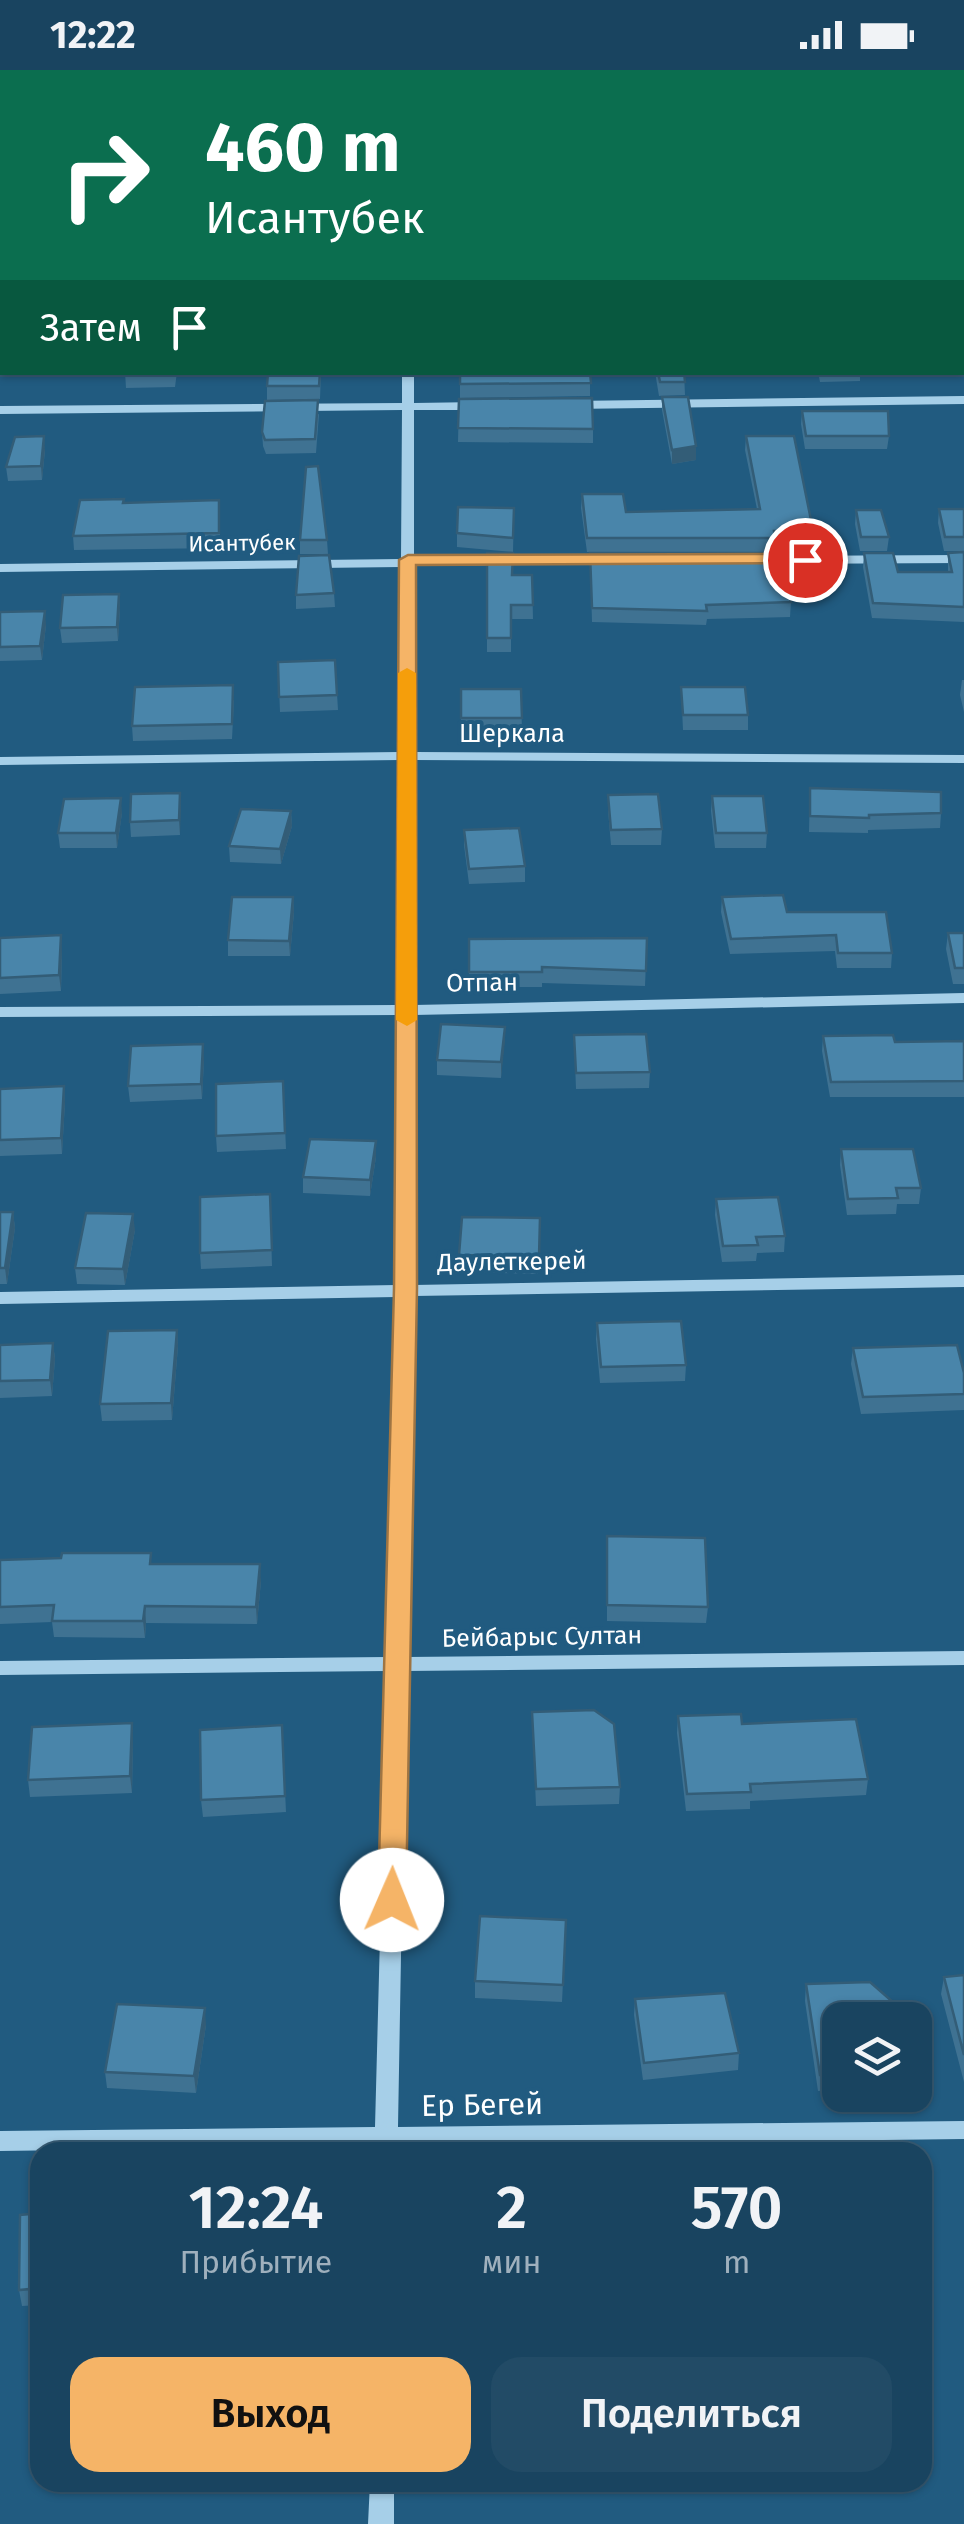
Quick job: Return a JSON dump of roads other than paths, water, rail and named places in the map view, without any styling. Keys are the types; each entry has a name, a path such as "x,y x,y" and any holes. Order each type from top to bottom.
{"street":[{"path":"386,2142 405,1288 408,375"},
{"path":"547,406 964,400"},
{"path":"0,410 487,406"},
{"path":"746,560 964,559"},
{"name":"Исантубек","path":"0,568 626,560"},
{"name":"Шеркала","path":"0,761 407,756 964,759"},
{"name":"Отпан","path":"0,1012 407,1010 964,998"},
{"name":"Даулеткерей","path":"0,1298 964,1280"},
{"name":"Бейбарыс Султан","path":"0,1668 964,1658"},
{"name":"Ер Бегей","path":"469,2142 964,2130"},
{"name":"Ер Бегей","path":"0,2141 129,2142"},
{"path":"381,2524 382,2492"}]}
